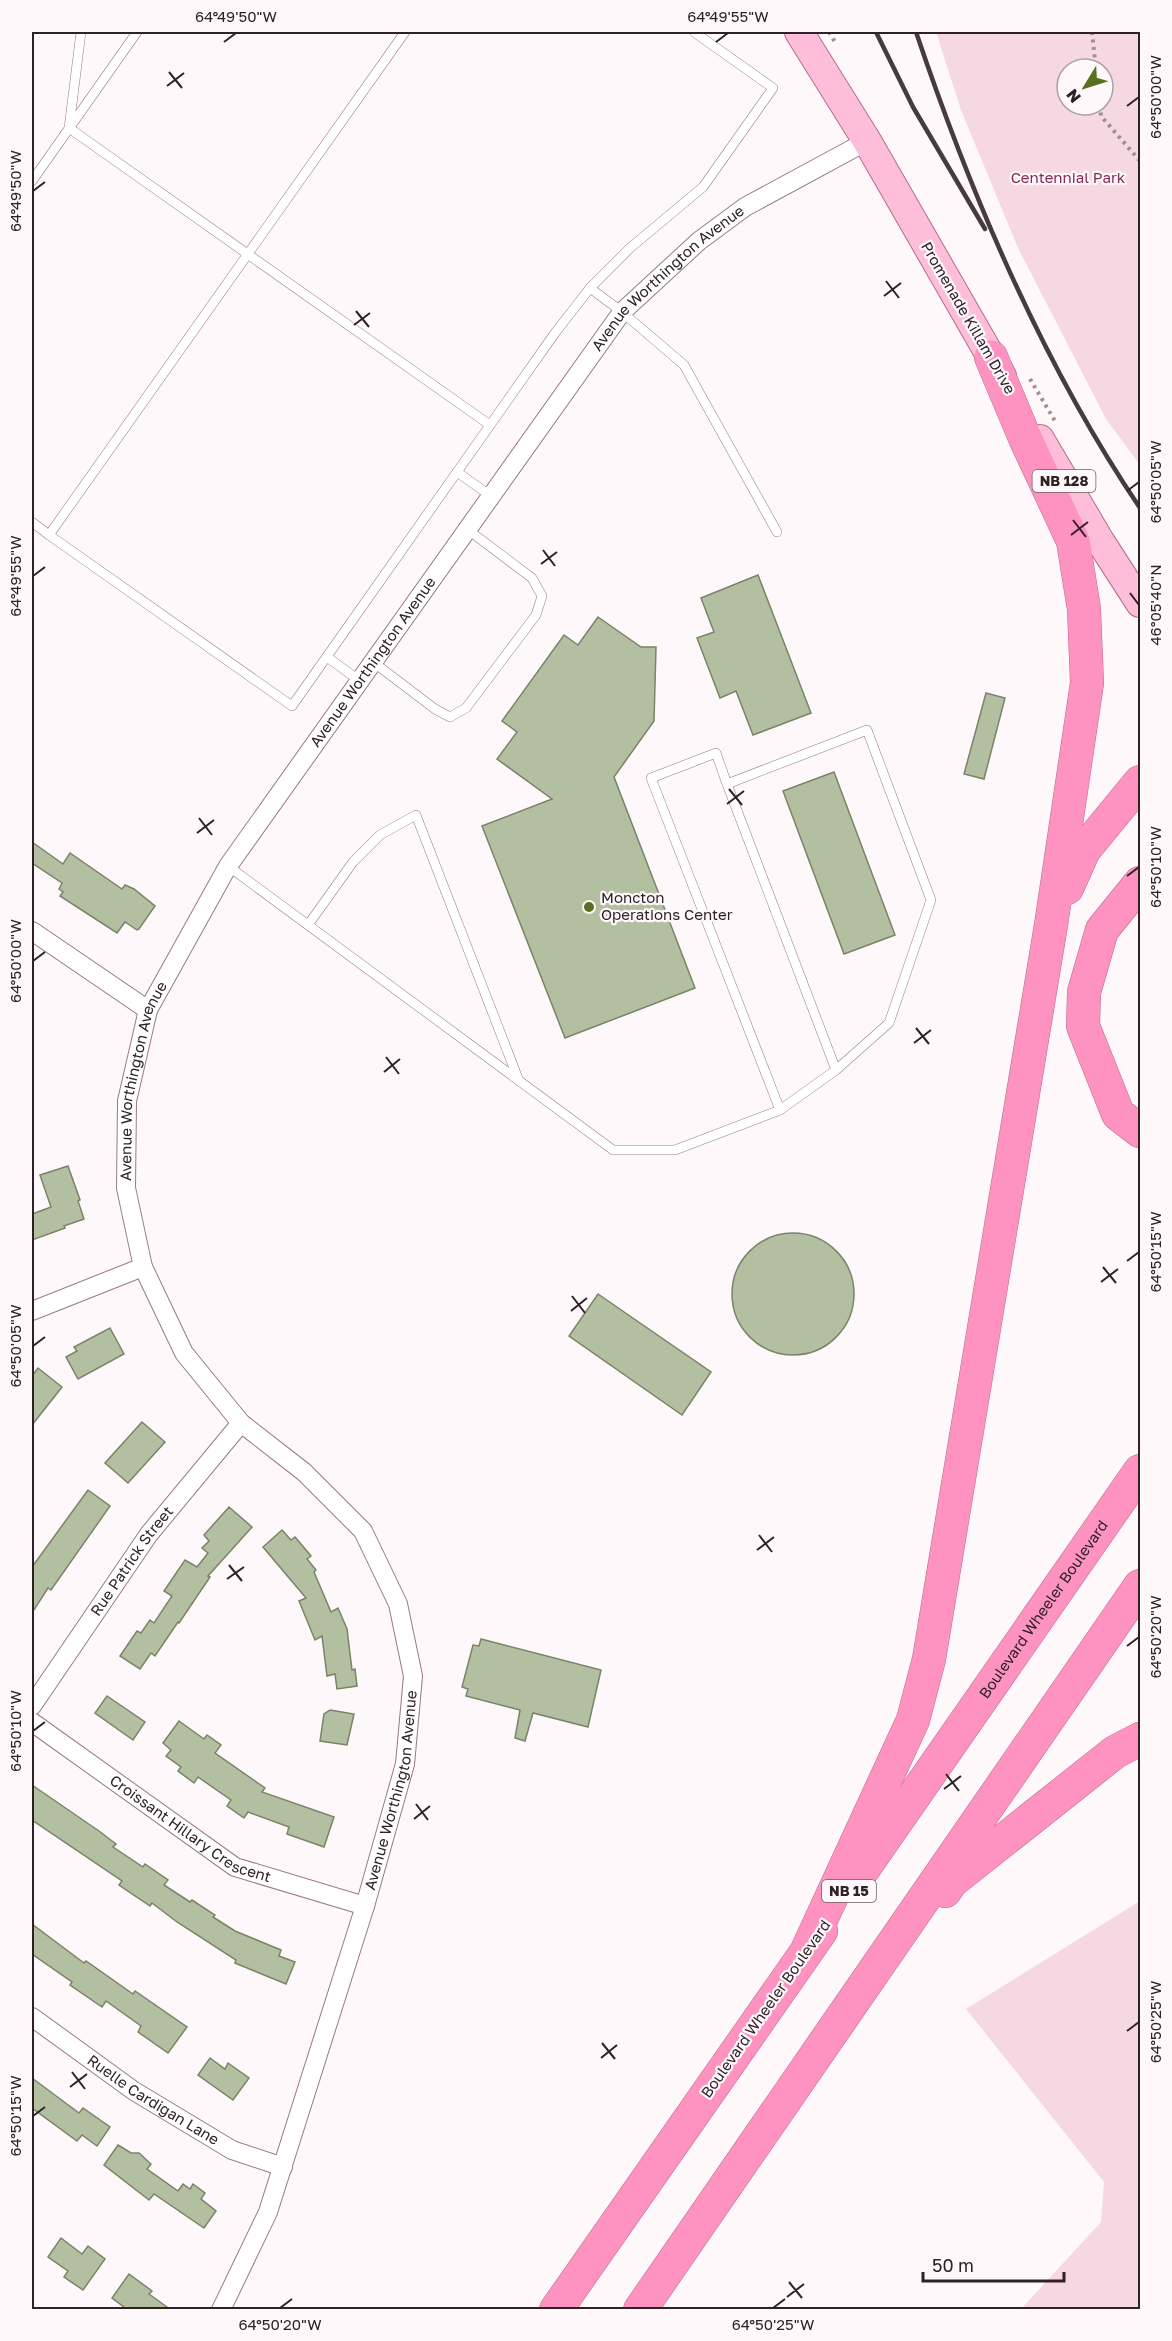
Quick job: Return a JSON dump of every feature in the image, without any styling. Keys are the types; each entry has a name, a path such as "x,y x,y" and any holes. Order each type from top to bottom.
{"highway":[{"path":"808,1948 914,1720 929,1659 1051,925 1087,683 1084,609 1073,542 991,357"},
{"path":"1051,925 1084,850 1140,782"},
{"path":"1140,884 1102,930 1084,992 1083,1026 1118,1114 1140,1131"},
{"name":"Boulevard Wheeler Boulevard","path":"556,2310 1140,1471"},
{"path":"640,2310 1140,1586"},
{"path":"734,2174 951,1882 1115,1752 1140,1738"}],"main road":[{"name":"Promenade Killam Drive","path":"799,32 867,141 1100,541 1140,603"}],"street":[{"name":"Avenue Worthington Avenue","path":"221,2310 268,2212 365,1906 405,1764 413,1676 398,1604 363,1531 304,1472 241,1423 184,1353 143,1267 126,1188 127,1101 148,1010 228,866 622,312 699,241 745,207 867,141"},
{"path":"32,932 148,1010"},
{"path":"32,1311 143,1267"},
{"name":"Rue Patrick Street","path":"32,1706 149,1534 241,1423"},
{"name":"Croissant Hillary Crescent","path":"32,1722 235,1867 365,1906"},
{"name":"Ruelle Cardigan Lane","path":"32,2017 134,2091 232,2150 283,2167"}],"lane":[{"path":"69,128 81,32"},
{"path":"32,181 137,32"},
{"path":"49,535 405,32"},
{"path":"32,522 292,706 555,333 590,288 630,249 703,187 773,88 694,32"},
{"path":"69,128 490,425"},
{"path":"590,288 684,365 777,532"},
{"path":"457,472 490,496"},
{"path":"373,662 435,709 450,717 466,708 536,615 542,596 532,578 467,529"},
{"path":"327,657 360,681"},
{"path":"228,866 613,1150 675,1150 780,1110 836,1070 889,1023 931,900 867,730 727,784"},
{"path":"780,1110 651,778 716,753 836,1070"},
{"path":"308,925 353,862 380,835 416,815 519,1082"}],"path":[{"path":"1092,32 1095,57"},
{"path":"1102,117 1140,160"}],"green space":[{"name":"Centennial Park","path":"936,32 1140,32 1140,465 1106,419 1018,248 961,110"},
{"path":"1140,1901 1140,2309 1021,2309 1101,2222 1104,2182 966,2009"}],"building":[{"path":"758,575 811,713 753,735 736,691 720,698 697,638 714,632 701,598"},
{"name":"Moncton Operations Center","path":"598,617 641,647 656,647 654,721 614,777 695,988 565,1038 482,826 552,799 497,759 517,732 502,721 564,635 578,645"},
{"path":"986,693 1005,698 984,779 964,774"},
{"path":"834,772 895,935 844,954 783,791"},
{"path":"32,842 63,864 70,853 122,889 125,885 134,889 155,906 139,929 125,922 117,933 60,896 63,892 59,889 62,883 32,863"},
{"path":"68,1166 84,1219 32,1240 32,1214 51,1207 40,1175"},
{"path":"793,1233 816,1238 827,1243 836,1251 844,1260 849,1271 854,1294 849,1317 844,1328 836,1337 827,1345 816,1350 793,1355 770,1350 759,1345 750,1337 742,1328 737,1317 732,1294 737,1271 742,1260 750,1251 759,1243 770,1238"},
{"path":"598,1294 711,1372 682,1415 569,1336"},
{"path":"110,1328 124,1354 78,1379 66,1357 77,1351 74,1347"},
{"path":"38,1368 62,1387 32,1425 32,1376"},
{"path":"142,1422 165,1442 128,1483 105,1463"},
{"path":"88,1490 110,1506 51,1590 48,1588 32,1613 32,1567"},
{"path":"229,1507 252,1527 208,1576 210,1577 155,1656 151,1653 140,1669 120,1656 137,1631 141,1633 150,1620 154,1623 172,1596 164,1591 185,1560 197,1567 208,1553 202,1548 209,1541 204,1535"},
{"path":"282,1530 291,1540 295,1537 311,1556 307,1559 316,1570 314,1572 331,1612 338,1608 347,1629 352,1670 355,1669 357,1686 337,1689 335,1674 327,1676 322,1636 315,1640 299,1601 306,1598 263,1547"},
{"path":"481,1639 601,1670 588,1727 533,1713 525,1741 515,1738 520,1710 466,1696 468,1689 462,1687 473,1645 479,1646"},
{"path":"107,1696 145,1722 133,1740 95,1713"},
{"path":"330,1710 354,1714 347,1745 320,1741 324,1714"},
{"path":"179,1721 204,1739 207,1735 221,1745 215,1753 265,1788 262,1792 334,1817 324,1847 287,1834 289,1827 248,1812 244,1818 227,1806 231,1800 198,1777 194,1783 178,1771 181,1767 166,1756 171,1750 163,1743"},
{"path":"32,1785 116,1844 113,1847 143,1867 145,1864 168,1880 164,1885 190,1902 192,1900 235,1931 281,1950 279,1956 295,1962 286,1984 235,1963 236,1960 152,1903 150,1906 119,1885 122,1881 32,1820"},
{"path":"32,1924 84,1963 86,1961 133,1994 135,1991 187,2027 168,2053 138,2032 141,2026 106,2001 102,2007 70,1985 72,1982 32,1954"},
{"path":"210,2058 225,2069 228,2063 249,2078 233,2100 198,2075"},
{"path":"32,2078 79,2113 83,2108 110,2127 97,2146 82,2135 77,2141 32,2108"},
{"path":"118,2145 131,2153 139,2153 151,2164 147,2169 178,2191 183,2184 190,2189 193,2184 205,2193 201,2199 216,2211 204,2228 154,2194 149,2200 104,2165"},
{"path":"61,2238 82,2254 88,2246 105,2259 83,2290 64,2277 68,2271 48,2257"},
{"path":"129,2274 152,2291 149,2294 171,2310 128,2310 112,2298"}],"railway":[{"path":"876,32 913,107 985,229"},
{"path":"916,32 985,217 1012,278 1072,396 1140,508"}],"place":[{"name":"Moncton Operations Center","path":"589,907"}]}
